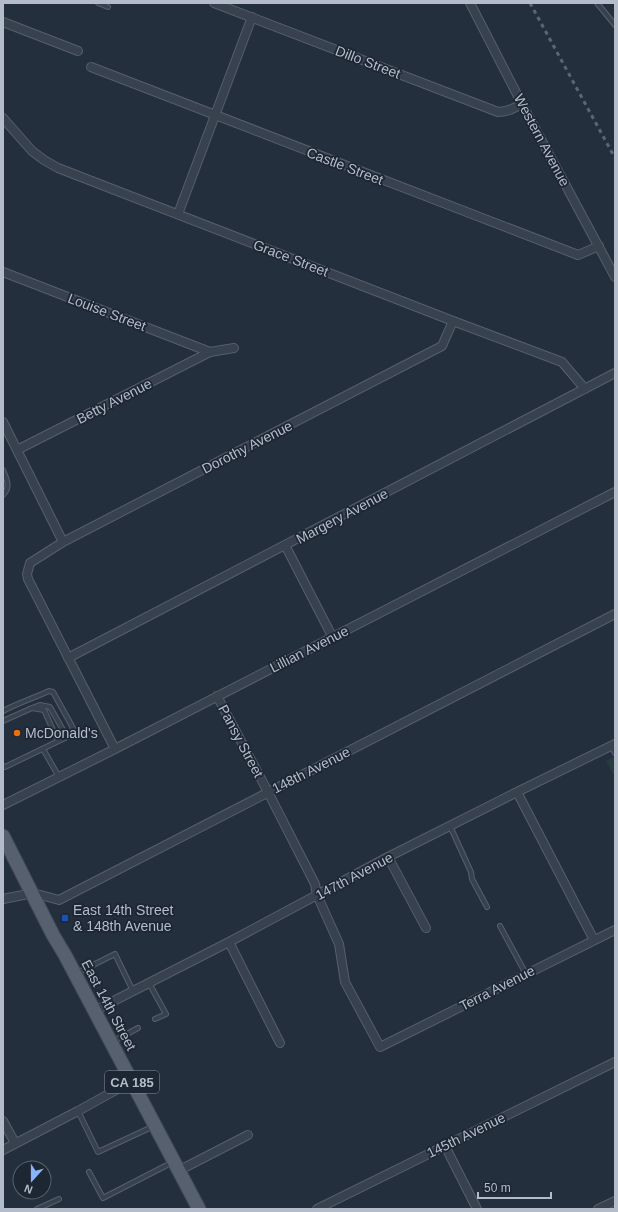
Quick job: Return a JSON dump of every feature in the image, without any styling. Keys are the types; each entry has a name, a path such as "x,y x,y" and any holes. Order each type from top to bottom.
{"main road":[{"name":"East 14th Street","path":"3,836 53,935 132,1081 196,1208"}],"street":[{"name":"Dillo Street","path":"214,3 498,112 510,111 522,104"},
{"name":"Western Avenue","path":"470,3 522,104 615,277"},
{"path":"178,214 252,17"},
{"path":"3,22 78,51"},
{"name":"Castle Street","path":"91,67 578,255 599,246"},
{"name":"Grace Street","path":"3,118 32,151 58,168 562,362 585,389"},
{"name":"Louise Street","path":"3,272 210,352"},
{"name":"Dorothy Avenue","path":"68,658 28,579 27,574 30,563 63,542 442,346 453,321"},
{"path":"210,352 234,348"},
{"name":"Betty Avenue","path":"18,450 210,352"},
{"name":"Margery Avenue","path":"68,658 615,373"},
{"path":"3,422 63,542"},
{"name":"Lillian Avenue","path":"3,805 333,638 615,492"},
{"path":"285,545 333,638"},
{"name":"148th Avenue","path":"3,899 33,893 59,900 615,614"},
{"path":"68,658 114,749"},
{"name":"Pansy Street","path":"217,696 315,884 317,895 339,944 345,982 380,1047"},
{"name":"147th Avenue","path":"94,1011 229,942 388,857 517,792 614,747"},
{"path":"517,792 594,940"},
{"path":"388,857 426,928"},
{"name":"Terra Avenue","path":"380,1047 615,930"},
{"path":"229,942 280,1042"},
{"name":"145th Avenue","path":"317,1209 615,1062"},
{"path":"3,1150 132,1081"},
{"path":"3,1121 15,1143"},
{"path":"176,1166 248,1135"},
{"path":"445,1146 477,1209"},
{"path":"598,1209 615,1200"}],"lane":[{"path":"98,3 108,7"},
{"path":"596,3 615,25"},
{"path":"3,470 8,482 8,489 3,495"},
{"path":"3,712 16,704 22,703 49,691 53,692 73,728 71,735 6,767 3,766"},
{"path":"3,721 40,705 50,707 67,737"},
{"path":"32,708 44,710 58,741"},
{"path":"43,749 59,777"},
{"path":"450,826 471,872 472,879 487,907"},
{"path":"500,926 526,974"},
{"path":"75,974 115,954 133,991"},
{"path":"149,983 166,1014 155,1019"},
{"path":"111,1043 138,1028"},
{"path":"78,1111 98,1152 155,1126"},
{"path":"89,1172 103,1198 176,1166"},
{"path":"36,1209 59,1199"}],"green space":[{"path":"615,756 615,777 606,761"}],"railway":[{"path":"530,3 615,158"}],"place":[{"name":"McDonald's","path":"17,733"},
{"name":"East 14th Street & 148th Avenue","path":"65,918"}]}
